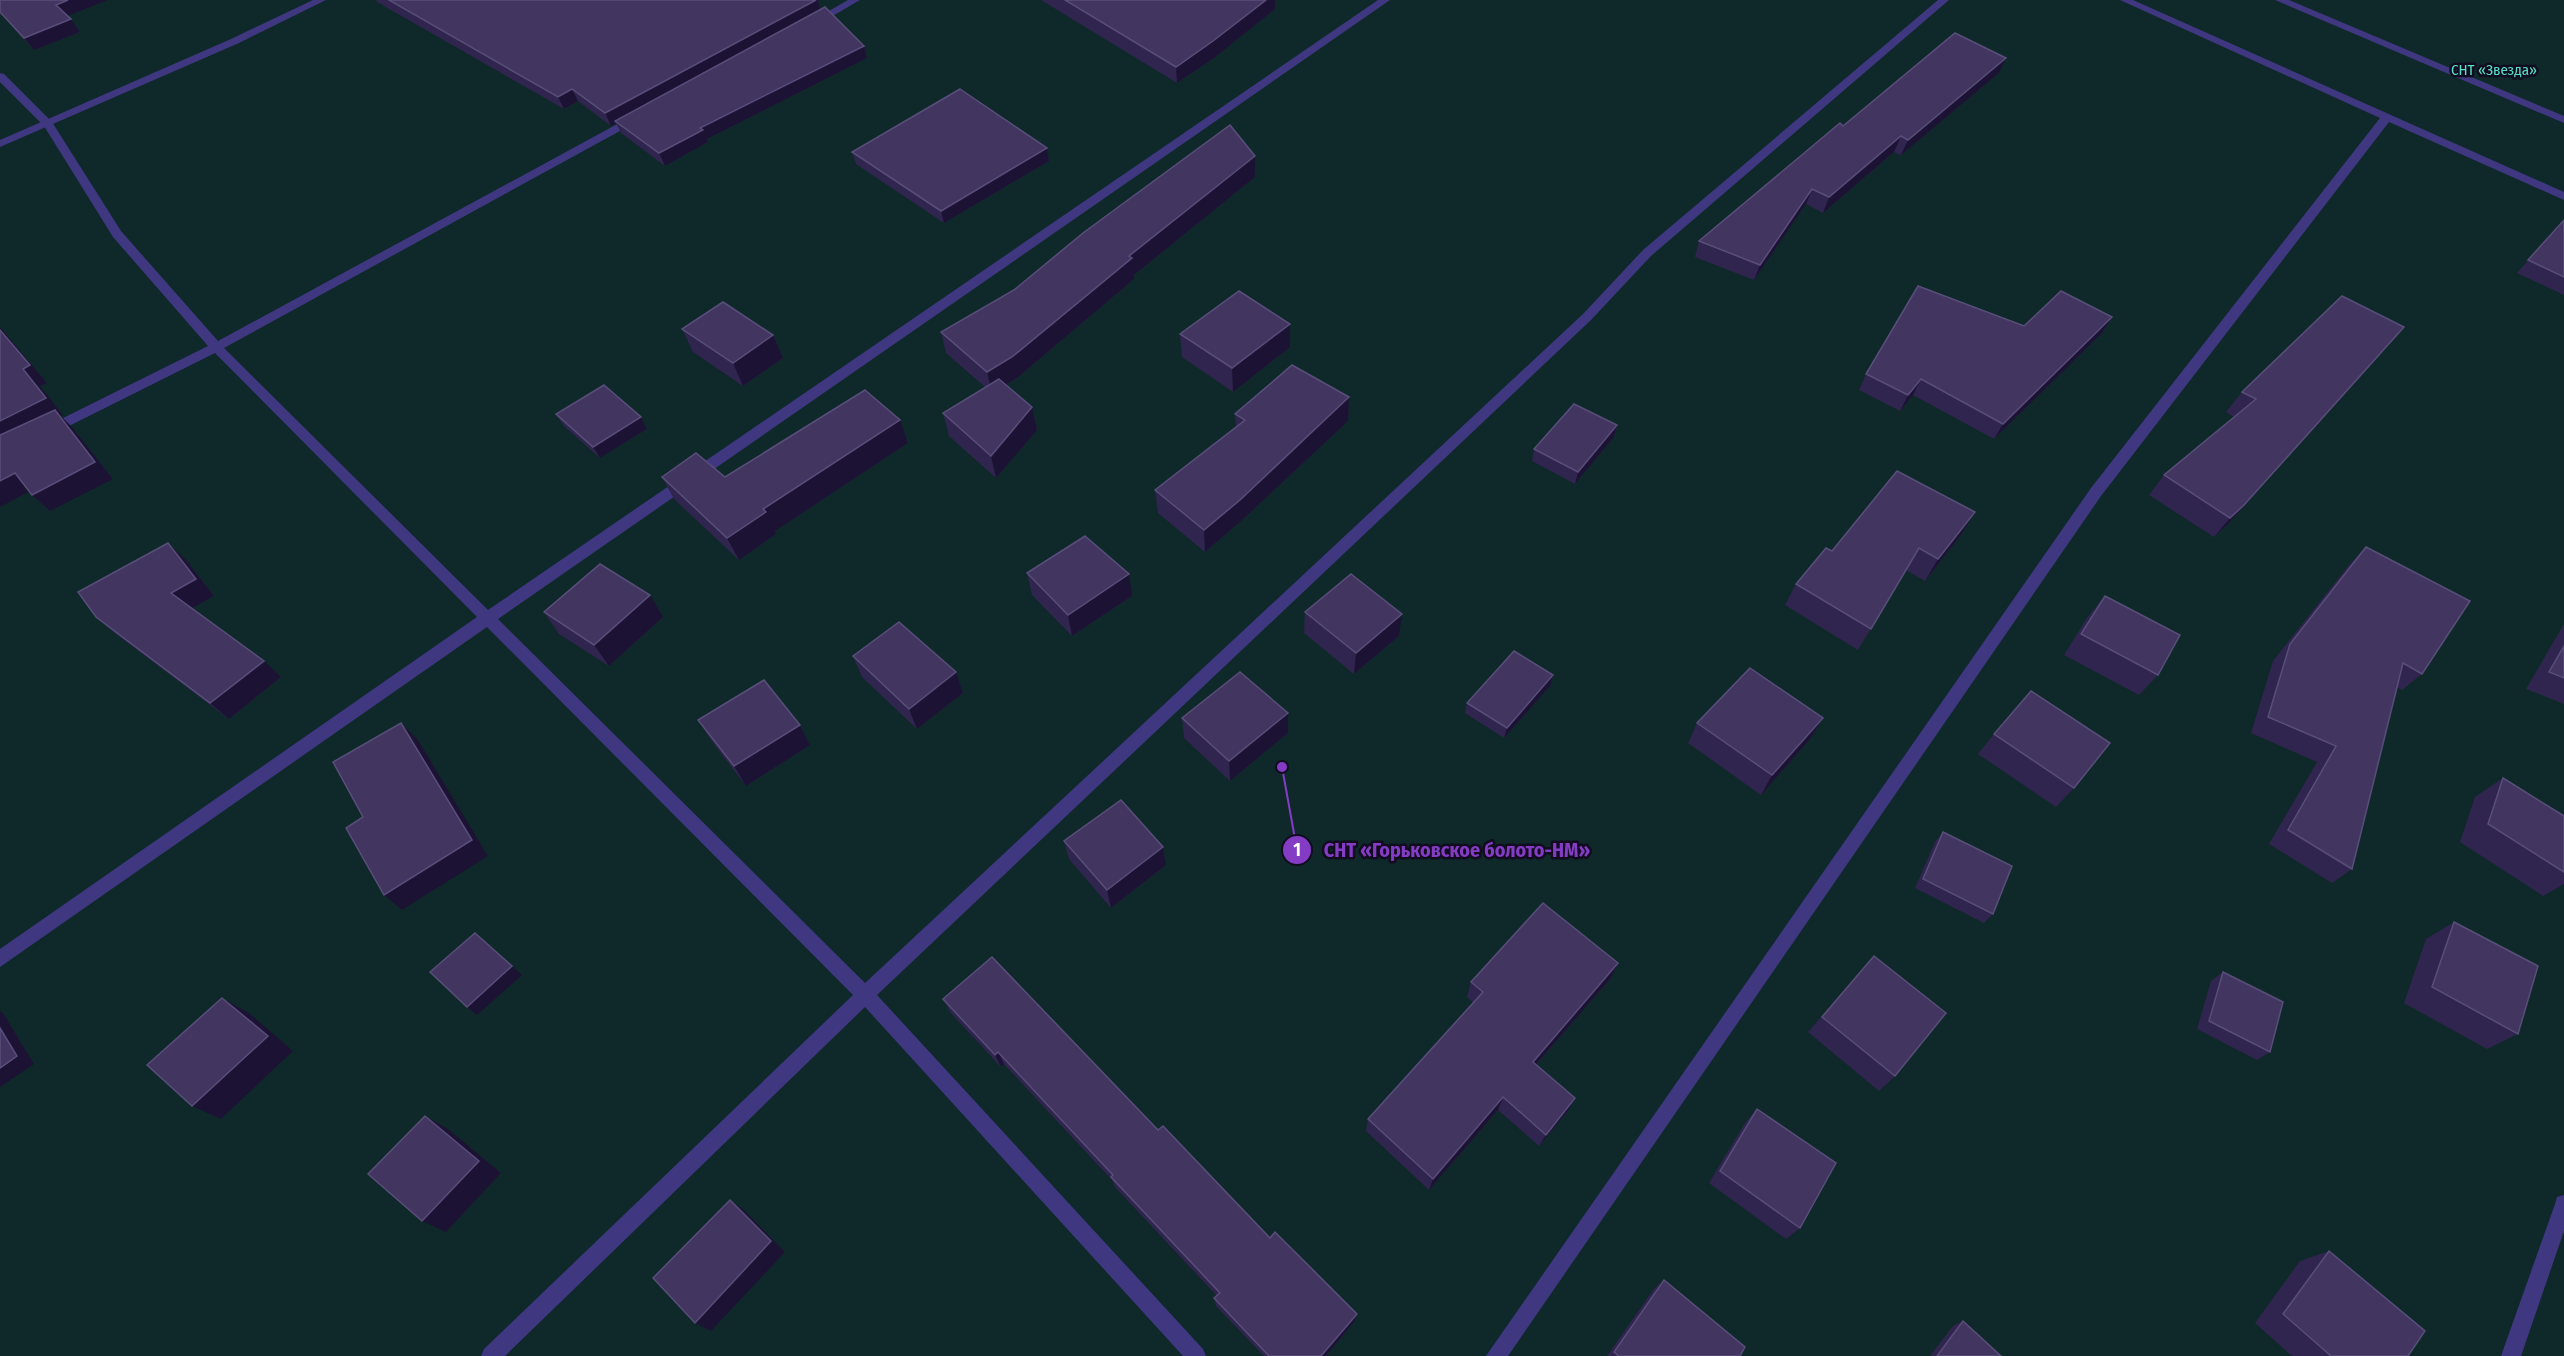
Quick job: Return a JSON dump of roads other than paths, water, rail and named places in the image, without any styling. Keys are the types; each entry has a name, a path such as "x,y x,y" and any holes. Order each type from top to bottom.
{"street":[{"path":"0,144 321,0"},
{"path":"802,28 855,0"},
{"path":"0,959 489,617 1385,0"},
{"path":"491,1356 865,996 1587,317 1647,253 1944,0"},
{"path":"2126,0 2564,196"},
{"path":"2280,0 2564,120"},
{"path":"0,76 48,124 117,234 216,347 489,617 865,996 1196,1356"},
{"path":"41,435 216,347 645,114"},
{"path":"1496,1356 2096,492 2387,117"},
{"path":"2511,1356 2564,1204"}],"place":[{"name":"СНТ «Горьковское болото-НМ»","path":"1282,767"}],"park label":[{"name":"СНТ «Звезда»","path":"2494,70"}]}
